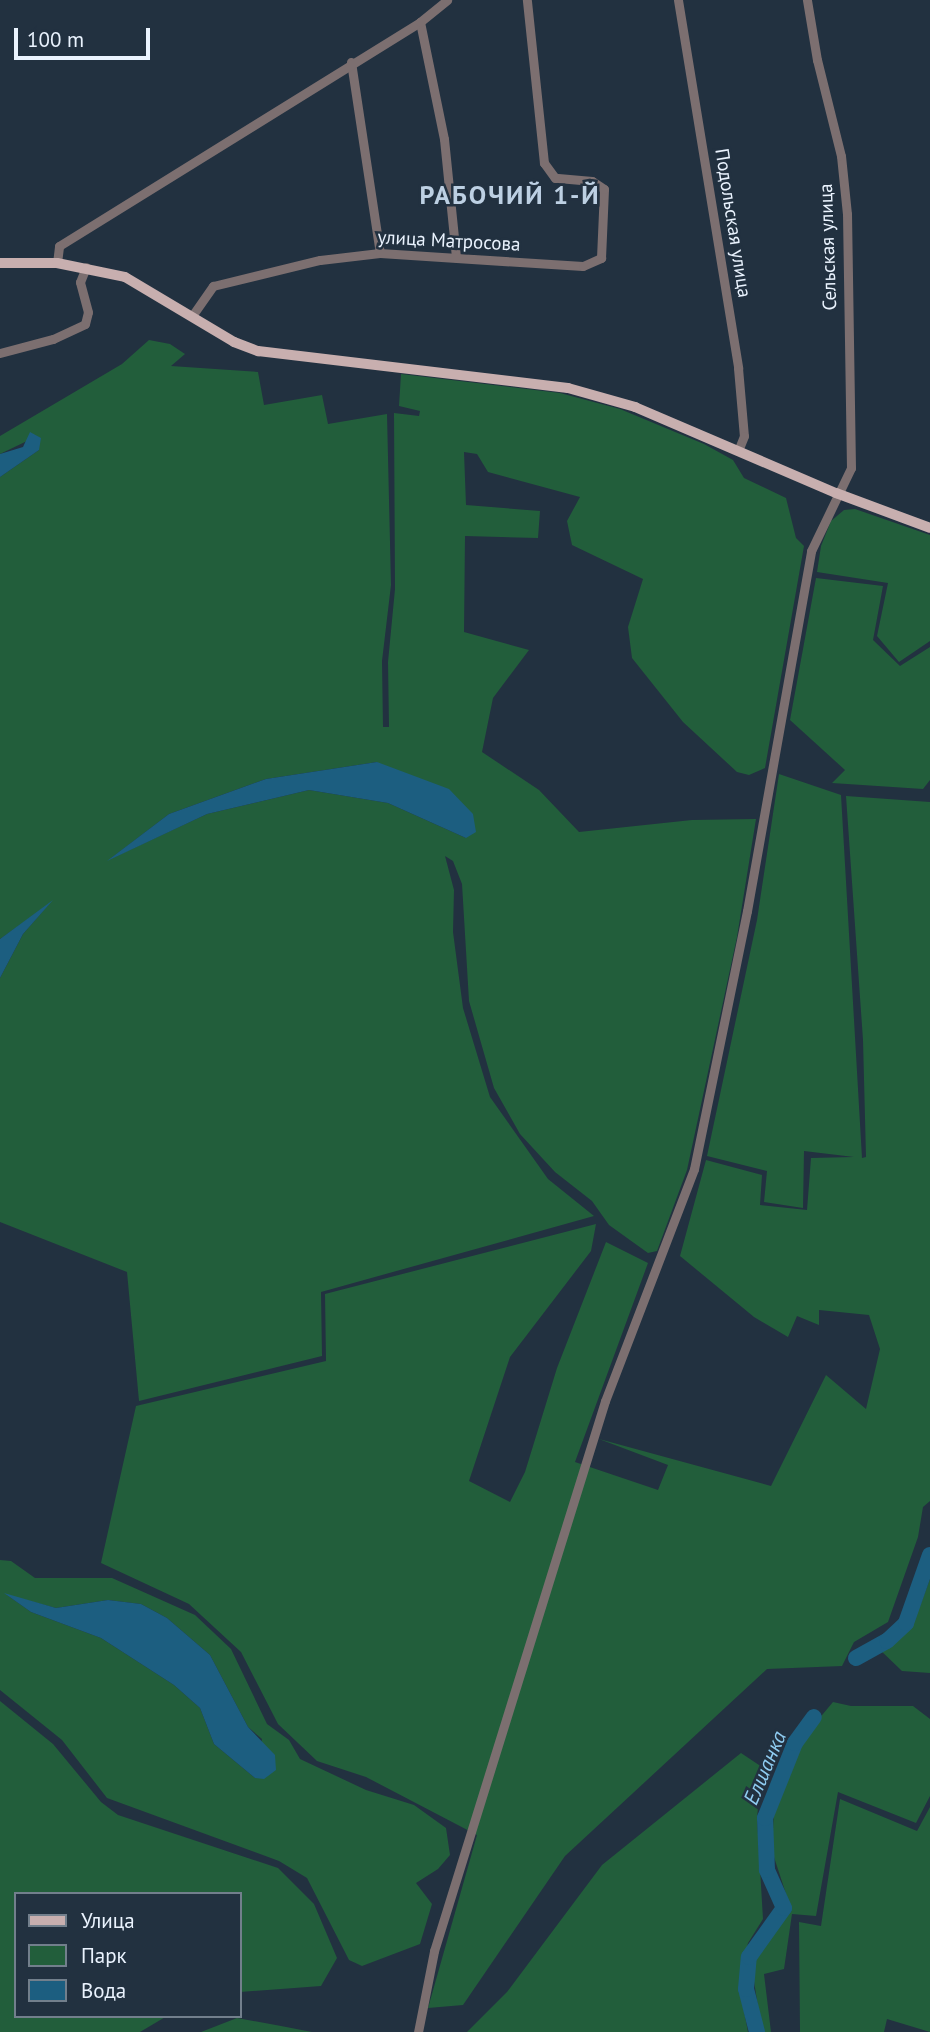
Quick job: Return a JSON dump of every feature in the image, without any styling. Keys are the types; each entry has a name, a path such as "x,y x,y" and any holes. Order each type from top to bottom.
{"main road":[{"path":"0,263 57,263 125,277 258,351 568,388 635,407 836,493 930,528"}],"street":[{"path":"57,263 59,246 351,62 420,22 447,0"},
{"name":"улица Матросова","path":"192,316 212,286 320,260 380,253 583,266 597,262 604,251 606,193 592,181 555,178 544,163 527,0"},
{"name":"Подольская улица","path":"678,0 738,368 744,436 738,451"},
{"name":"Сельская улица","path":"418,2032 434,1951 605,1401 694,1169 747,911 811,551 836,493 851,468 847,214 841,156 817,60 807,0"},
{"path":"420,22 444,139 456,257"},
{"path":"351,62 380,253"},
{"path":"0,353 53,339 85,324 88,312 80,282 86,267"}],"green space":[{"path":"149,340 170,344 185,354 171,366 258,372 264,405 322,395 328,424 387,414 391,585 382,661 383,727 389,727 388,662 395,589 394,413 419,416 420,411 399,406 401,374 560,393 620,409 704,444 733,460 744,478 786,498 796,538 804,546 765,768 749,775 737,772 683,722 632,658 628,627 643,579 572,545 567,521 580,497 488,472 477,454 464,452 466,505 540,511 538,538 465,536 464,632 529,650 493,698 482,752 539,790 579,832 692,820 756,819 737,937 687,1170 657,1251 648,1253 609,1225 592,1201 555,1172 520,1134 494,1088 469,1001 462,884 453,861 445,856 454,890 453,932 463,1008 490,1097 548,1179 594,1216 321,1292 322,1356 139,1401 127,1272 0,1222 0,978 23,934 49,904 0,939 0,477 39,450 27,441 0,454 0,436 122,364","holes":["377,762 466,838 388,803 309,790 207,814 110,859 169,814 266,779"]},
{"path":"855,509 930,535 930,641 899,662 877,636 888,583 817,572 821,546 831,521 844,510"},
{"path":"816,578 883,586 873,640 900,666 930,647 930,780 923,789 832,783 845,770 790,720"},
{"path":"779,774 841,795 862,1158 866,1157 863,1040 846,796 930,802 930,1501 923,1507 918,1537 888,1622 854,1642 842,1666 767,1669 565,1856 463,2005 428,2008 477,1835 366,1777 317,1761 278,1724 241,1652 189,1604 101,1563 136,1406 326,1361 325,1294 596,1224 591,1251 510,1357 469,1481 510,1502 525,1472 557,1368 606,1242 648,1263 575,1462 658,1490 668,1465 599,1439 771,1486 826,1375 866,1409 880,1349 869,1315 819,1310 819,1325 797,1316 788,1337 754,1317 680,1256 706,1160 762,1175 760,1205 807,1210 811,1158 854,1157 804,1151 803,1208 764,1202 767,1171 707,1156 757,920"},
{"path":"0,1560 11,1561 35,1578 112,1578 195,1615 231,1649 267,1724 289,1740 300,1759 366,1790 414,1805 446,1828 450,1855 438,1869 416,1883 432,1904 420,1944 362,1966 349,1960 307,1878 279,1861 107,1798 62,1740 0,1690","holes":["7,1595 56,1608 108,1600 141,1604 167,1618 210,1655 248,1727 262,1739 255,1778 214,1744 200,1708 174,1685 101,1638 31,1612"]},
{"path":"930,1579 930,1673 902,1671 877,1647 896,1640 920,1606"},
{"path":"0,1701 53,1744 101,1802 118,1815 278,1868 314,1904 337,1958 321,1986 242,1992 242,1892 14,1892 14,2018 164,2018 140,2032 0,2032"},
{"path":"833,1702 851,1706 913,1706 930,1719 930,1796 916,1823 838,1792 816,1916 792,1914 784,1969 764,1974 771,2032 762,2032 753,1975 755,1955 789,1903 772,1851 774,1807 802,1739"},
{"path":"741,1753 762,1767 757,1818 763,1919 748,1943 739,1985 748,2032 467,2032 507,1992 602,1865"},
{"path":"840,1799 917,1831 930,1807 930,2032 887,2019 884,2032 800,2032 799,1922 821,1926"},
{"path":"237,2018 281,2026 312,2032 201,2032"}],"water":[{"path":"30,432 41,438 39,450 0,477 0,454 23,447"},
{"path":"377,762 449,789 473,814 476,832 466,838 388,803 309,790 207,814 107,861 169,814 266,779"},
{"path":"53,900 23,934 0,978 0,939"},
{"path":"4,1593 56,1608 108,1600 141,1604 167,1618 210,1655 248,1727 275,1755 276,1770 264,1779 255,1778 214,1744 200,1708 174,1685 101,1638 31,1612"}],"waterway":[{"name":"Елшанка","path":"856,1658 887,1641 906,1623 930,1555"},
{"name":"Елшанка","path":"757,2032 746,1989 749,1957 784,1908 767,1870 765,1818 795,1743 814,1717"}],"district":[{"name":"РАБОЧИЙ 1‑Й","path":"510,195"}]}
